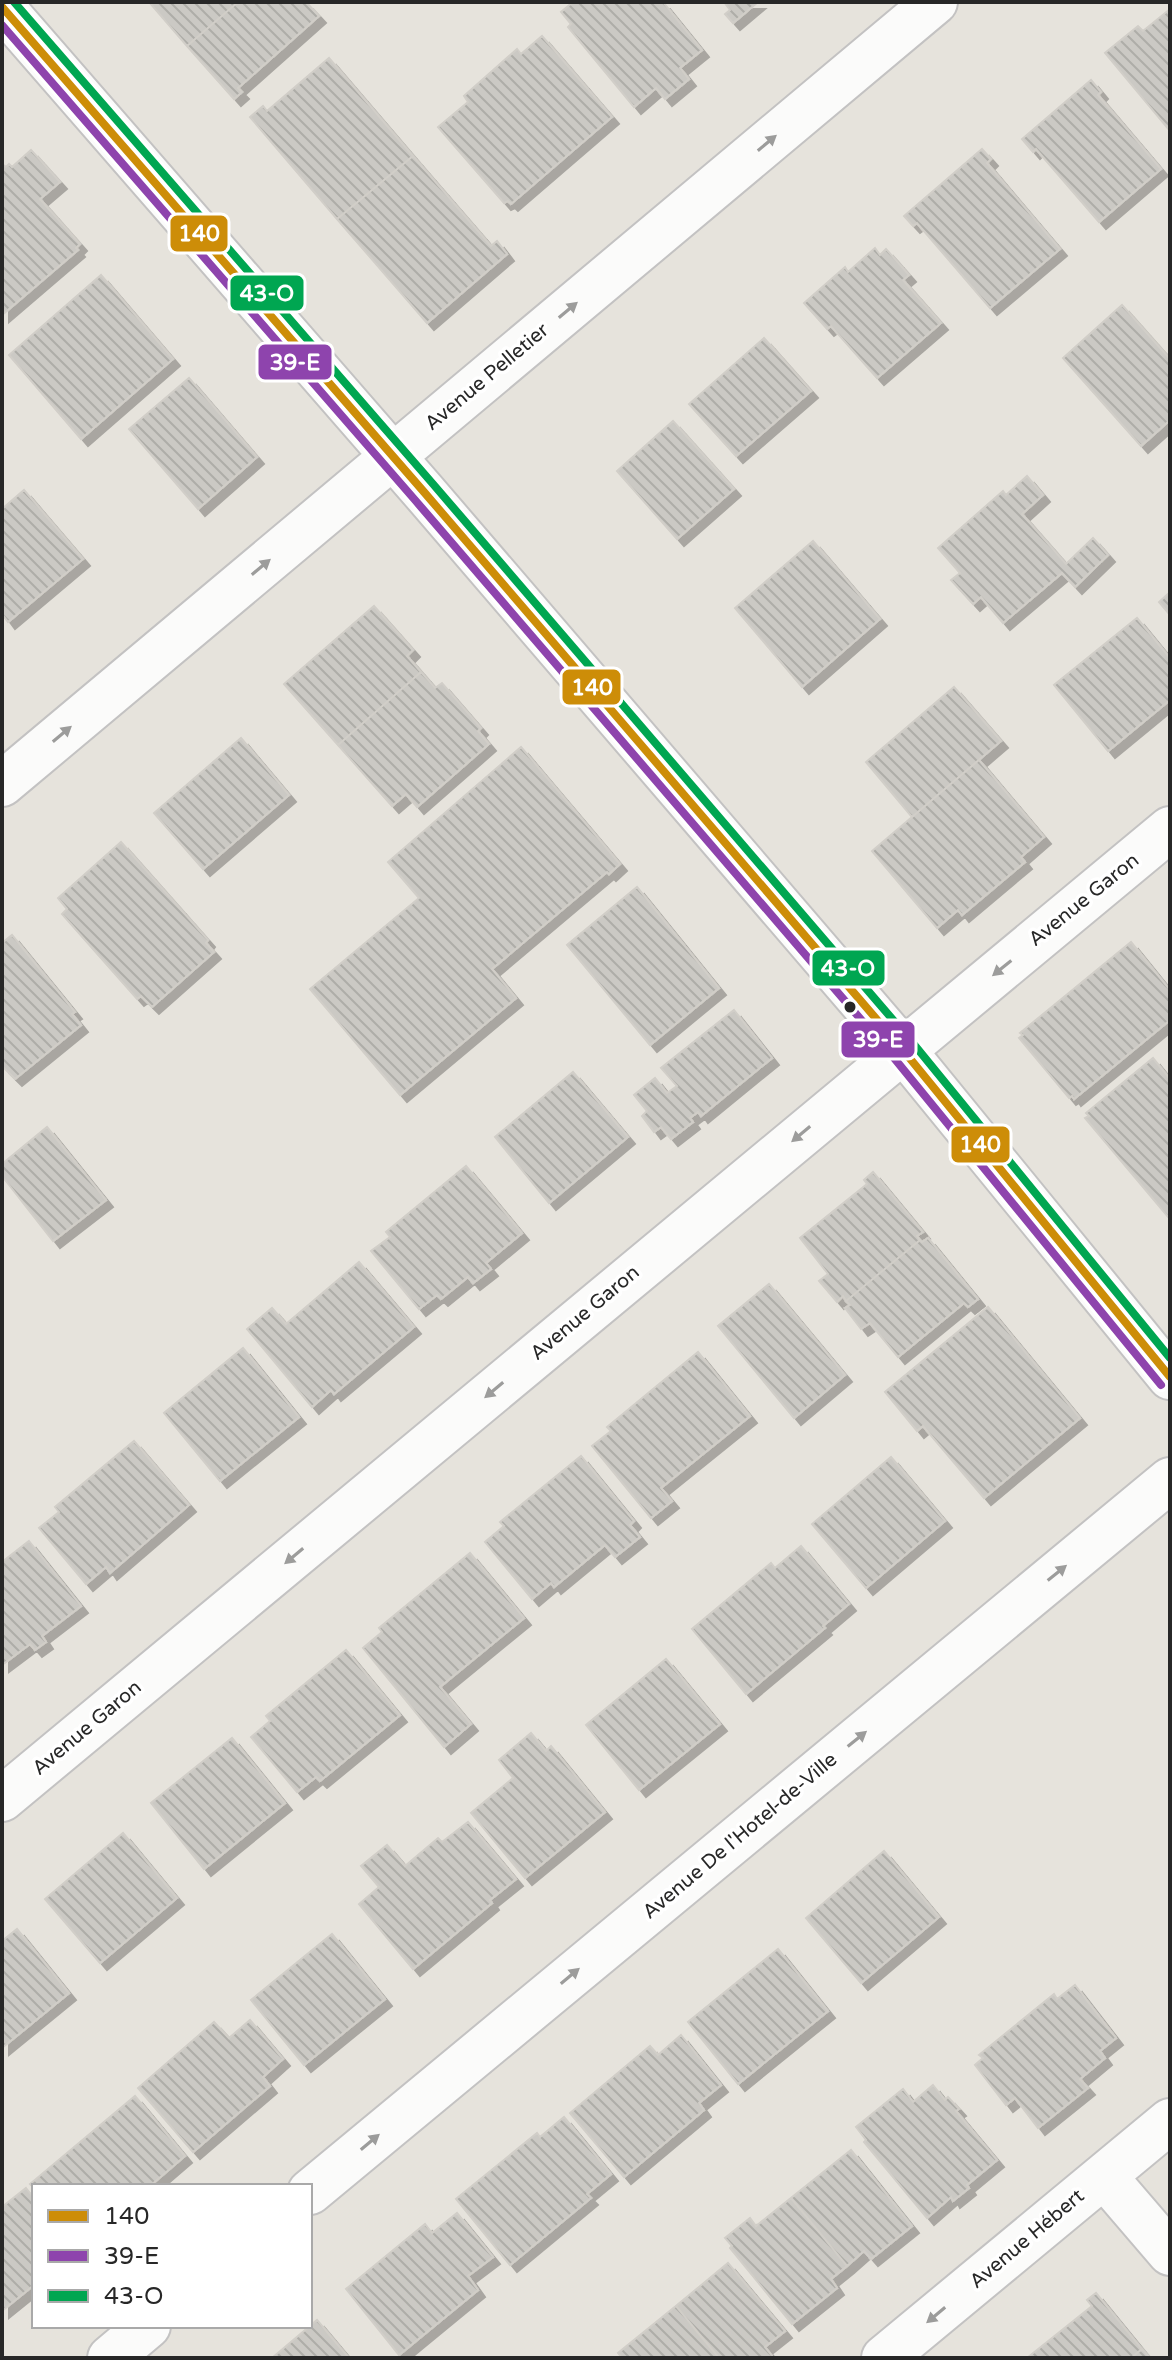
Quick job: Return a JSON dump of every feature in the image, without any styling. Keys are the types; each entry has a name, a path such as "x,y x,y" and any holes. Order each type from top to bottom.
{"street":[{"name":"Avenue Pelletier","path":"2,784 935,2"},
{"path":"2,7 394,456 903,1050 1170,1377"},
{"name":"Avenue Garon","path":"2,1799 1170,829"},
{"name":"Avenue De l'Hotel-de-Ville","path":"312,2190 1170,1480"},
{"name":"Avenue Hébert","path":"884,2358 1170,2121"},
{"path":"1104,2176 1170,2253"},
{"path":"110,2358 146,2328"}],"building":[{"path":"149,2 238,2 187,46"},
{"path":"238,2 306,2 319,16 238,88 242,92 234,99 187,46"},
{"path":"573,2 663,2 702,50 680,68 689,79 665,99 656,88 634,107 568,27 571,24 561,12"},
{"path":"724,2 758,2 733,23 725,14 730,10"},
{"path":"1170,9 1170,131 1105,53 1138,26 1143,31"},
{"path":"542,36 612,117 511,204 508,201 504,203 438,127 468,102 464,96 517,49 521,54"},
{"path":"329,58 413,156 337,219 250,117 263,106 267,111"},
{"path":"1091,80 1101,92 1098,95 1161,169 1099,222 1036,149 1033,152 1022,139"},
{"path":"982,149 991,159 987,163 1060,249 990,308 917,223 913,226 904,216"},
{"path":"31,150 60,182 40,199 80,244 76,248 78,250 2,315 2,164 12,167"},
{"path":"413,156 491,246 497,241 507,254 427,323 337,219"},
{"path":"875,248 880,255 886,249 909,275 903,280 941,323 877,378 831,326 827,329 804,303 845,267 848,272"},
{"path":"101,275 173,359 81,439 9,355"},
{"path":"1122,305 1170,359 1170,420 1141,446 1063,358"},
{"path":"764,338 811,391 736,456 689,404"},
{"path":"189,378 257,457 198,509 129,429"},
{"path":"673,421 734,489 677,539 617,471"},
{"path":"1027,476 1043,495 1022,514 1066,564 1093,538 1108,555 1075,587 1062,573 1003,623 981,597 973,604 951,580 960,573 938,548 1003,491 1006,495"},
{"path":"24,490 83,559 8,622 2,614 2,509"},
{"path":"813,541 880,619 802,687 735,608"},
{"path":"1170,592 1170,615 1159,602"},
{"path":"374,606 413,650 407,656 421,672 338,745 284,684"},
{"path":"1137,618 1170,658 1170,700 1108,751 1054,685"},
{"path":"421,672 435,688 442,683 481,728 478,731 489,744 417,807 406,794 392,806 338,745"},
{"path":"954,687 1001,741 912,817 866,762"},
{"path":"241,738 289,795 203,869 154,813"},
{"path":"521,747 620,864 492,969 516,998 400,1095 310,989 419,898 388,862"},
{"path":"979,760 1044,837 1021,857 1025,862 962,915 958,910 937,928 872,851"},
{"path":"121,842 208,940 206,943 214,952 152,1007 141,996 137,999 62,914 67,909 58,898"},
{"path":"637,887 719,988 650,1045 567,945"},
{"path":"12,935 75,1012 72,1014 81,1025 15,1079 2,1066 2,943"},
{"path":"1131,942 1170,990 1170,1020 1074,1099 1072,1096 1069,1098 1019,1038 1023,1035 1020,1033"},
{"path":"734,1010 772,1058 701,1116 698,1112 690,1118 693,1122 671,1139 661,1127 654,1132 642,1116 647,1111 634,1095 655,1078 667,1093 677,1086 661,1068"},
{"path":"1153,1058 1170,1079 1169,1218 1085,1118 1089,1116 1086,1113"},
{"path":"573,1072 628,1137 549,1203 495,1137"},
{"path":"47,1127 106,1200 53,1241 2,1176 2,1164"},
{"path":"466,1166 522,1233 486,1263 491,1269 473,1283 468,1277 441,1299 437,1295 419,1309 371,1251 390,1237 386,1232"},
{"path":"873,1172 923,1232 917,1236 920,1240 846,1301 843,1296 837,1302 819,1281 828,1274 800,1238 867,1184 864,1180"},
{"path":"928,1238 978,1299 968,1307 964,1303 898,1357 870,1323 861,1329 845,1308 850,1305 846,1301 920,1240 922,1242"},
{"path":"359,1262 414,1327 334,1394 331,1390 312,1407 247,1329 272,1308 286,1324"},
{"path":"769,1284 845,1375 794,1418 718,1326"},
{"path":"988,1307 1080,1418 984,1498 923,1426 917,1431 885,1392"},
{"path":"243,1348 299,1417 220,1481 164,1413"},
{"path":"698,1352 750,1416 661,1488 672,1501 651,1518 592,1446 611,1431 607,1427"},
{"path":"134,1441 189,1505 110,1573 106,1567 86,1584 39,1528 59,1512 55,1507"},
{"path":"581,1456 634,1521 630,1525 640,1537 615,1557 605,1545 554,1587 551,1583 532,1599 485,1542 504,1526 500,1522"},
{"path":"891,1457 945,1521 866,1588 812,1524"},
{"path":"29,1541 81,1606 42,1636 46,1642 35,1650 30,1644 2,1665 2,1562"},
{"path":"801,1546 849,1604 746,1694 692,1629 771,1563 775,1568"},
{"path":"470,1553 524,1618 440,1687 471,1724 444,1747 363,1648 382,1632 379,1628"},
{"path":"346,1650 400,1715 320,1781 316,1777 297,1792 251,1737 270,1721 266,1716"},
{"path":"666,1659 720,1724 639,1790 586,1725"},
{"path":"531,1733 546,1751 551,1746 605,1812 525,1878 471,1813 513,1778 499,1760"},
{"path":"232,1738 285,1803 204,1869 151,1803"},
{"path":"468,1822 516,1879 413,1969 359,1904 379,1887 361,1866 387,1845 405,1866 438,1838 442,1842"},
{"path":"123,1833 177,1898 100,1963 45,1899"},
{"path":"884,1851 939,1917 861,1983 806,1918"},
{"path":"17,1929 69,1993 2,2048 2,1941"},
{"path":"332,1934 385,1999 304,2065 251,2000"},
{"path":"778,1949 828,2011 738,2084 688,2022"},
{"path":"1075,1985 1116,2038 1100,2051 1105,2058 1080,2079 1088,2088 1038,2128 1015,2098 1006,2105 975,2065 983,2058 979,2055 1054,1994 1057,1999"},
{"path":"250,2020 283,2059 263,2077 270,2086 193,2152 138,2088 214,2022 229,2038"},
{"path":"681,2035 721,2085 699,2103 704,2110 624,2177 570,2113 650,2046 658,2055"},
{"path":"933,2085 945,2100 948,2097 959,2109 956,2111 997,2160 967,2185 969,2188 953,2201 951,2197 927,2218 864,2142 866,2140 856,2127 903,2089 913,2102"},
{"path":"135,2096 185,2156 152,2184 30,2184"},
{"path":"564,2117 611,2174 587,2194 591,2198 510,2265 456,2199 537,2133 540,2137"},
{"path":"851,2150 912,2226 871,2259 864,2251 847,2266 791,2198"},
{"path":"26,2188 32,2196 32,2287 2,2311 2,2207"},
{"path":"791,2198 847,2266 831,2279 837,2288 792,2324 725,2238 750,2218 756,2226"},
{"path":"457,2213 493,2257 468,2276 478,2290 399,2355 346,2289 425,2224 432,2233"},
{"path":"728,2263 785,2331 765,2347 772,2356 769,2358 719,2358 676,2306"},
{"path":"1096,2293 1142,2349 1131,2358 1027,2358 1092,2306 1087,2300"},
{"path":"676,2306 719,2358 622,2358 618,2353"},
{"path":"317,2320 349,2358 272,2358 308,2328 312,2328"},
{"path":"1142,2349 1150,2358 1131,2358"}],"transit line":[{"name":"43-O","path":"14,2 912,1042 1170,1358"},
{"name":"140","path":"2,7 903,1050 1170,1377"},
{"name":"39-E","path":"2,25 894,1058 1161,1385"}]}
